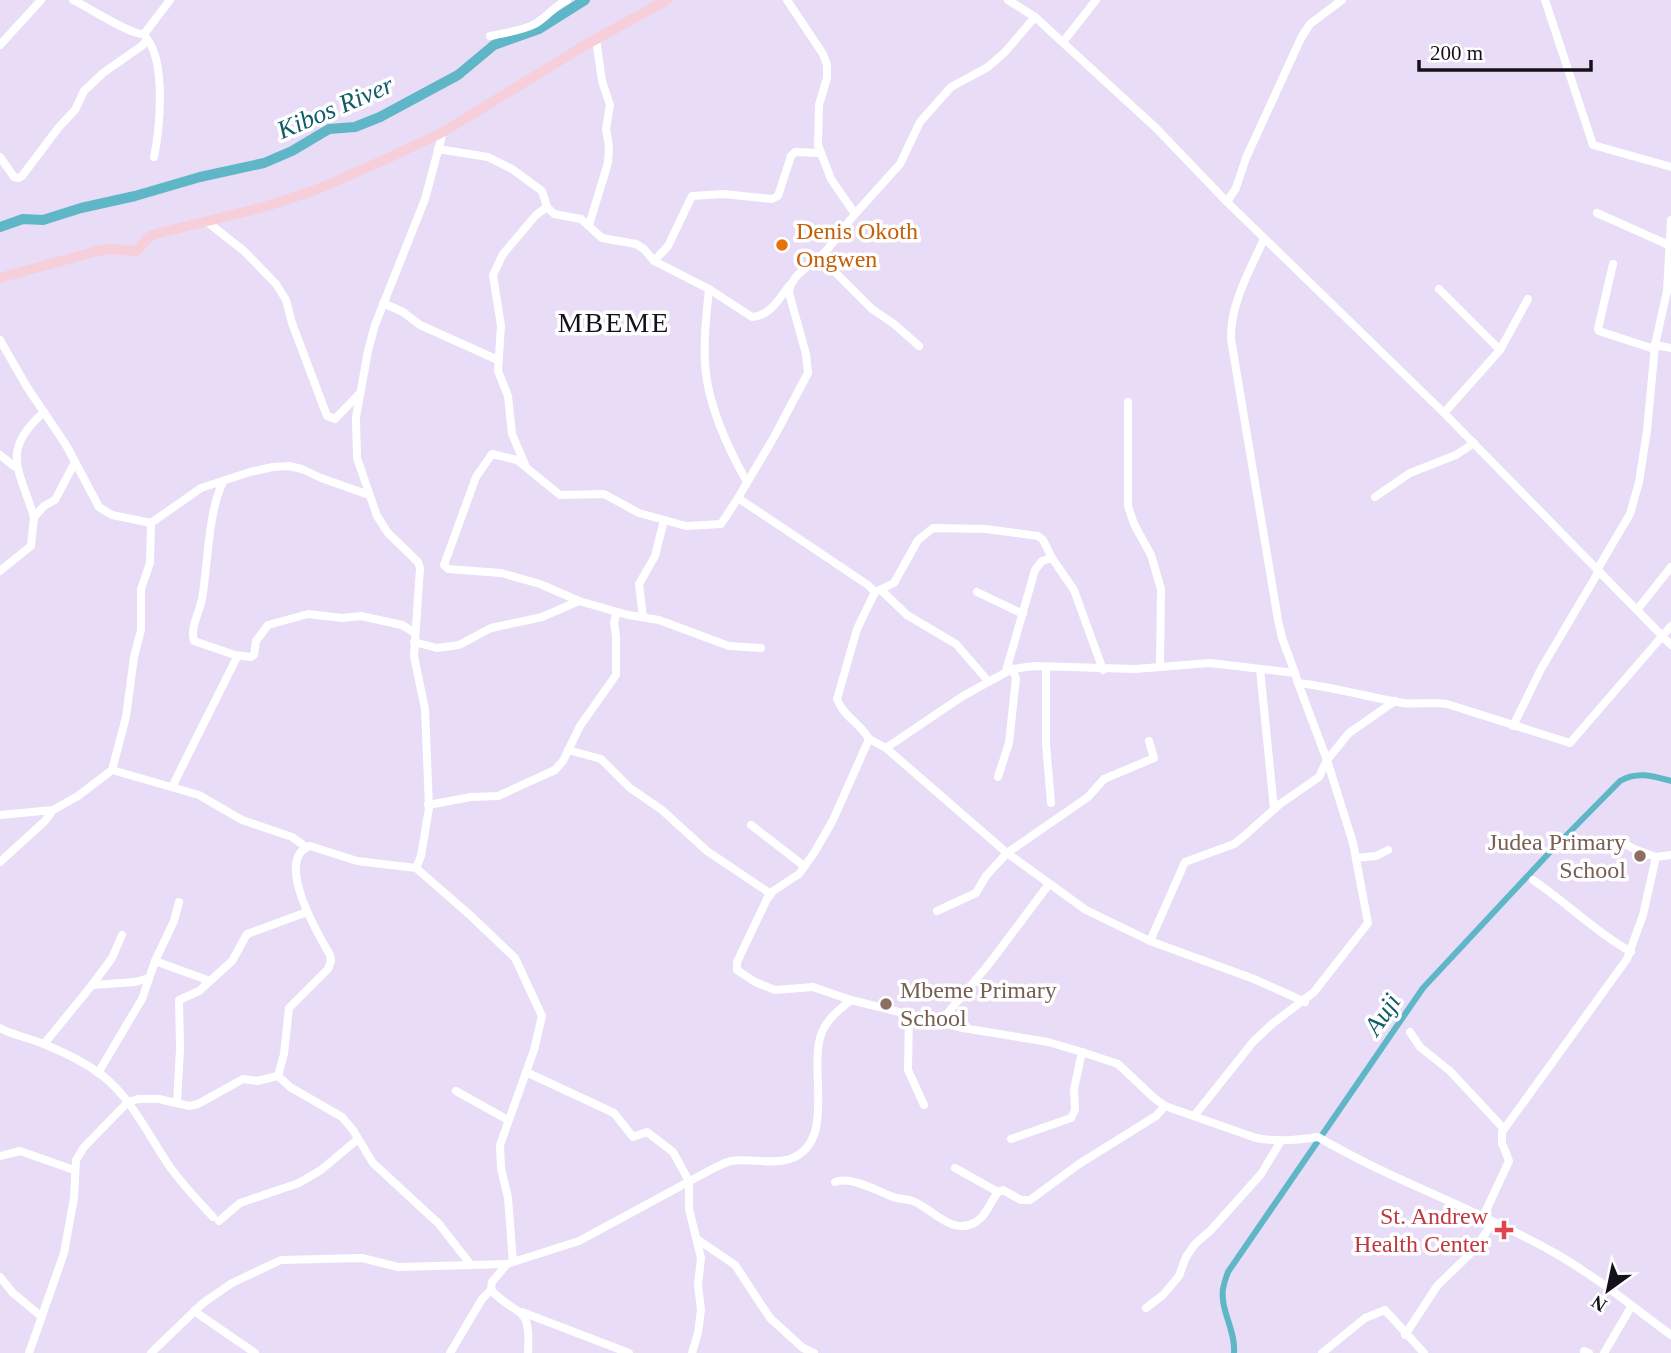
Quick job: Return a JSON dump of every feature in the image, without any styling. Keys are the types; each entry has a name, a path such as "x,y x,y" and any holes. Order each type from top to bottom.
{"main road":[{"path":"0,278 97,251 136,251 150,236 264,207 317,189 443,132 596,39 667,0"}],"street":[{"path":"0,45 41,0"},
{"path":"73,0 135,34 146,37 153,49 157,69 159,122 154,157"},
{"path":"0,156 14,177 22,176 75,110 84,91 103,73 143,45 170,0"},
{"path":"490,36 516,31 536,23 558,4 567,0"},
{"path":"787,0 823,54 827,65 827,78 818,112 820,153 831,179 855,214"},
{"path":"1008,0 1035,17 1156,128 1264,239 1474,443 1671,645"},
{"path":"1063,42 1096,0"},
{"path":"1227,202 1236,188 1246,158 1301,38 1310,24 1342,0"},
{"path":"1545,0 1594,145 1671,167"},
{"path":"438,149 488,157 500,162 542,191 547,207 558,216 581,219 602,238 641,247 654,261 709,289 755,318 778,302 793,279 823,254 900,164 917,127 951,87 988,67 1005,52 1035,17"},
{"path":"589,225 608,163 609,146 606,129 610,105 602,81 596,39"},
{"path":"416,869 421,856 428,805 425,709 414,656 420,579 418,562 388,533 369,495 355,446 356,417 368,351 383,303 416,223 443,132"},
{"path":"654,261 668,247 692,196 724,194 772,199 778,196 795,152 820,153"},
{"path":"526,467 512,434 508,396 499,379 502,326 494,272 503,254 536,215 547,207"},
{"path":"1597,213 1671,246"},
{"path":"1513,726 1541,669 1630,514 1647,431 1655,345 1667,291 1671,220"},
{"path":"206,221 244,251 276,284 286,300 327,416 335,419 360,393"},
{"path":"1194,1116 1253,1042 1272,1024 1305,1002 1368,923 1356,858 1327,760 1280,629 1256,477 1231,347 1231,326 1236,306 1264,239"},
{"path":"823,254 826,263 872,309 919,346"},
{"path":"1613,264 1598,328 1600,331 1651,348 1655,345 1671,348"},
{"path":"761,648 729,646 659,620 579,601 540,583 501,573 445,567 466,501 476,477 492,454 508,457 526,467 560,495 604,495 639,513 664,520 694,527 721,524 774,437 809,369 789,286"},
{"path":"709,289 706,318 707,381 729,444 747,481"},
{"path":"1439,289 1500,350"},
{"path":"1444,413 1500,350 1528,299"},
{"path":"383,303 441,335 498,360"},
{"path":"0,340 75,462 99,507 112,515 151,523 201,488 250,472 289,466 369,495"},
{"path":"1128,402 1128,506 1134,524 1151,555 1161,589 1160,667"},
{"path":"0,571 31,546 34,517 14,466 13,455 17,440 26,425 44,412"},
{"path":"1375,497 1410,473 1456,455 1474,443"},
{"path":"0,455 14,466"},
{"path":"34,517 44,506 55,500 75,462"},
{"path":"223,482 215,505 204,585 198,618 192,632 194,641 235,655 254,655 256,641 268,625 308,614 342,618 360,616 402,625 415,638 437,648 459,645 491,628 542,617 579,601"},
{"path":"738,498 878,591 907,615 956,644 988,681"},
{"path":"643,617 639,584 655,556 664,520"},
{"path":"0,815 53,810 78,796 112,770 126,717 141,631 141,589 150,563 151,523"},
{"path":"1103,670 1074,590 1043,540 1038,536 986,528 933,528 918,540 894,583 878,591 858,629 837,699 842,709 869,740 886,748 1007,853 1086,910 1150,941 1254,979 1305,1002"},
{"path":"1009,670 1037,566 1052,558"},
{"path":"1637,610 1671,567"},
{"path":"977,592 1023,614"},
{"path":"428,805 505,794 555,770 563,761 580,726 616,675 614,622 617,611"},
{"path":"1298,683 1349,690 1405,703 1433,701 1447,704 1563,743 1573,741 1608,696 1671,626"},
{"path":"172,787 236,659"},
{"path":"886,748 1009,670 1046,667 1103,670 1210,663 1295,673"},
{"path":"1046,667 1046,744 1051,803"},
{"path":"1260,668 1274,809"},
{"path":"998,777 1009,743 1016,678 1009,670"},
{"path":"1150,941 1185,862 1234,844 1274,809 1319,777 1327,760 1349,733 1395,701"},
{"path":"869,740 833,820 799,874 771,894 737,962 737,970 755,982 775,990 813,987 851,1000 940,1022 1048,1042 1082,1052 1118,1065 1165,1106 1256,1138 1281,1141 1318,1137 1383,1172 1483,1217 1570,1262 1671,1335"},
{"path":"937,911 976,893 986,876 1007,853 1088,797 1104,779 1154,758 1149,741"},
{"path":"568,751 601,759 631,788 663,810 707,851 771,894"},
{"path":"112,770 199,795 242,820 292,837 306,847 357,861 416,869 471,916 517,961 542,1016 499,1156 509,1198 510,1263 492,1282 491,1290 482,1299 450,1353"},
{"path":"0,862 45,821 53,810"},
{"path":"751,825 804,866"},
{"path":"1622,842 1656,857 1671,855"},
{"path":"278,1076 284,1054 289,1008 328,969 331,961 307,912 299,887 297,871 306,847"},
{"path":"1356,858 1376,856 1388,850"},
{"path":"1483,1217 1509,1161 1501,1140 1504,1129 1631,952 1643,915 1656,857"},
{"path":"1533,880 1566,903 1614,943 1631,952"},
{"path":"940,1022 989,964 1049,884"},
{"path":"98,1073 142,999 179,902"},
{"path":"177,1103 180,1049 178,1002 199,991 235,957 247,934 307,912"},
{"path":"44,1044 112,958 122,935"},
{"path":"155,961 210,981"},
{"path":"92,985 135,982 149,978"},
{"path":"151,1353 194,1311 232,1283 281,1260 362,1258 390,1266 510,1263 579,1241 689,1181 732,1161 782,1160 800,1154 818,1125 816,1067 820,1038 831,1018 851,1000"},
{"path":"909,1014 908,1070 924,1105"},
{"path":"0,1028 79,1060 98,1073 128,1102 177,1176 216,1219 240,1203 299,1183 321,1170 358,1139"},
{"path":"1410,1032 1420,1047 1450,1071 1504,1129"},
{"path":"1011,1139 1071,1118 1082,1052"},
{"path":"526,1072 614,1113 633,1137 646,1132 673,1152 689,1181 689,1209 701,1258 698,1285 701,1310 692,1353"},
{"path":"29,1353 64,1253 74,1198 74,1170 76,1160 84,1147 128,1102 159,1099 198,1104 243,1079 257,1081 278,1076"},
{"path":"278,1076 290,1087 342,1117 373,1163 439,1224 471,1265"},
{"path":"456,1091 508,1120"},
{"path":"835,1182 844,1180 895,1198 913,1201 941,1220 953,1224 971,1224 987,1211 998,1192 1003,1190 1024,1201 1030,1200 1079,1164 1156,1116 1165,1106"},
{"path":"1146,1308 1179,1276 1186,1257 1195,1244 1261,1174 1281,1141"},
{"path":"0,1156 20,1151 74,1170"},
{"path":"955,1168 998,1192"},
{"path":"1405,1335 1437,1286 1474,1250 1493,1222"},
{"path":"697,1239 735,1265 771,1318 803,1348 814,1353"},
{"path":"0,1277 13,1293 42,1317"},
{"path":"491,1290 522,1312 629,1353"},
{"path":"1604,1353 1632,1307"},
{"path":"1322,1353 1365,1318 1380,1310 1387,1312 1424,1353"},
{"path":"194,1311 255,1353"},
{"path":"522,1312 528,1325 528,1353"}],"waterway":[{"name":"Kibos River","path":"0,227 23,219 43,220 200,177 264,163 292,151 329,129 355,127 380,117 458,75 494,45 539,29 585,0"},
{"name":"Auji","path":"1234,1353 1233,1337 1223,1297 1228,1272 1423,988 1620,781 1639,775 1671,781"}],"place":[{"name":"Denis Okoth Ongwen","path":"782,245"},
{"name":"Judea Primary School","path":"1640,856"},
{"name":"Mbeme Primary School","path":"886,1004"},
{"name":"St. Andrew Health Center","path":"1504,1230"}],"district":[{"name":"MBEME","path":"614,322"}]}
